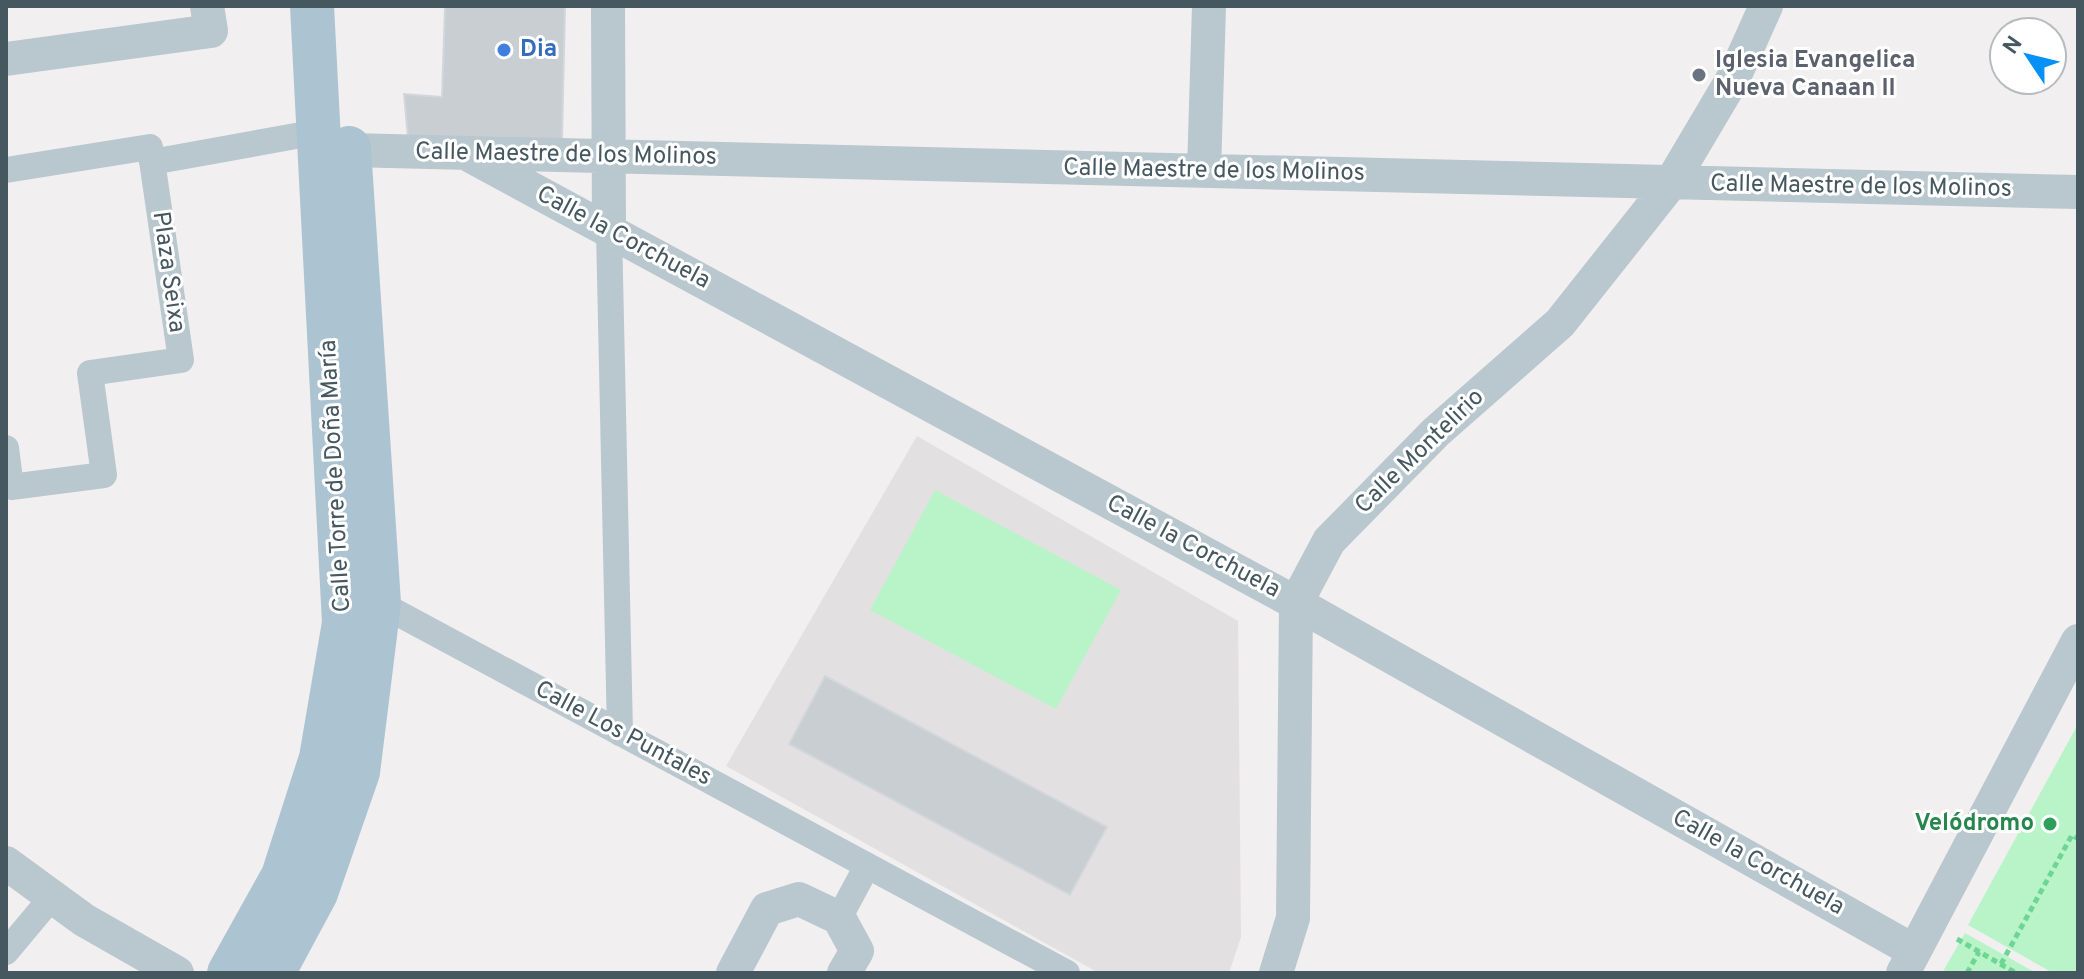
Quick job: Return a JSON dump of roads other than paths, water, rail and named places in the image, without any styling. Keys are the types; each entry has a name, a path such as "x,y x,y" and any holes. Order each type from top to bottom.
{"main road":[{"name":"Calle Torre de Doña María","path":"273,973 316,893 358,772 379,603 334,141 312,6"},
{"name":"Calle Torre de Doña María","path":"229,973 283,876 321,758 344,623 334,141 341,6"}],"street":[{"path":"6,59 211,31 207,6"},
{"path":"608,6 609,230 620,733"},
{"path":"1204,171 1209,6"},
{"name":"Calle Montelirio","path":"1276,973 1293,918 1296,603 1329,541 1436,432 1560,323 1671,183 1735,75 1766,6"},
{"path":"6,170 150,147 152,162 334,141"},
{"name":"Calle Maestre de los Molinos","path":"334,141 466,153 2078,192"},
{"name":"Calle la Corchuela","path":"466,153 1296,603 1915,949"},
{"name":"Plaza Seixa","path":"7,460 11,487 104,475 90,373 181,360 152,162"},
{"name":"Calle Los Puntales","path":"379,603 1067,973"},
{"path":"1915,949 2078,641"},
{"path":"6,863 84,920 177,973"},
{"path":"839,918 867,866"},
{"path":"6,952 52,897"},
{"path":"733,973 767,909 799,899 839,918 857,951 844,973"},
{"path":"6,967 13,973"}],"place":[{"name":"Dia","path":"504,50"},
{"name":"Iglesia Evangelica Nueva Canaan II","path":"1699,75"},
{"name":"Velódromo","path":"2050,824"}]}
